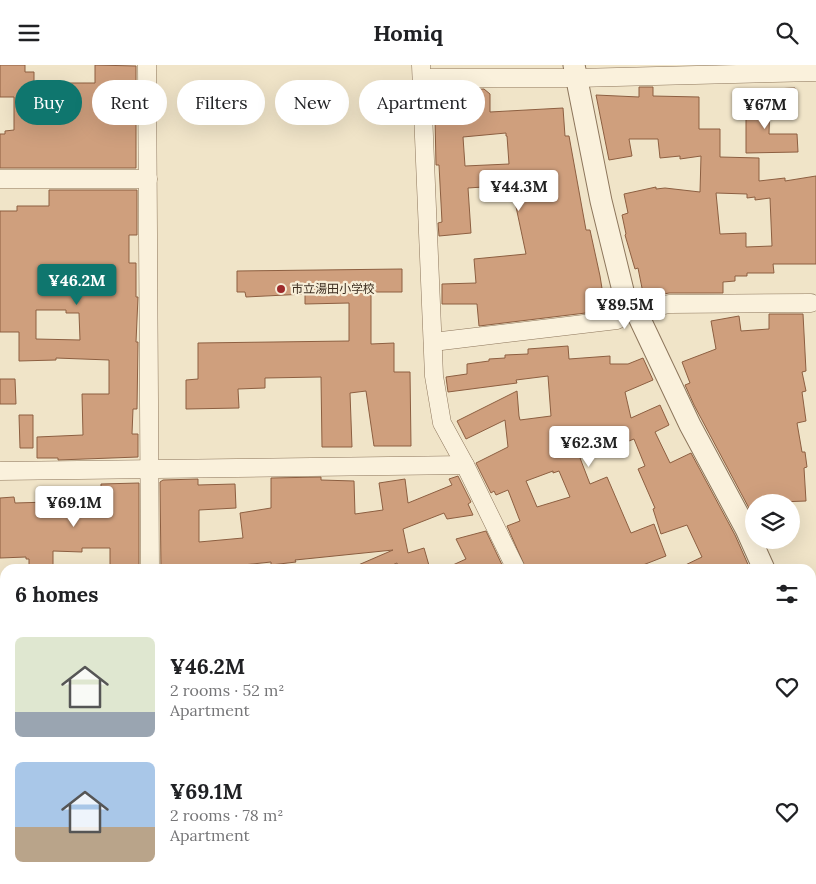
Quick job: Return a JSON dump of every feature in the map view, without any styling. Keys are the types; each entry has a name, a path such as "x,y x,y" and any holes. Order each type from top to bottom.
{"street":[{"path":"146,65 150,564"},
{"path":"514,564 465,465 442,423 434,376 422,71 816,72"},
{"path":"575,71 601,201 632,311 746,529 762,564"},
{"path":"0,179 148,179"},
{"path":"433,341 617,320 632,311 670,305 811,303"},
{"path":"0,471 465,465"}],"building":[{"path":"0,65 25,65 25,72 34,72 34,80 15,80 15,125 82,125 82,83 92,83 92,125 136,125 136,168 0,168 0,134 5,134 5,131 14,130 14,97 0,97"},
{"path":"95,65 136,66 136,80 95,80"},
{"path":"639,87 653,87 653,96 699,97 699,129 720,129 720,157 759,158 759,181 785,178 785,181 816,176 816,264 773,264 774,273 747,273 747,276 735,276 735,281 723,282 723,293 669,293 644,298 638,268 635,269 625,235 622,215 628,213 624,194 656,187 656,189 665,188 700,192 701,156 680,159 680,156 660,158 658,139 629,139 632,156 609,160 596,95 639,97","holes":["716,193 747,194 747,198 755,197 755,200 770,198 772,246 746,247 746,233 720,234"]},
{"path":"795,88 795,105 774,106 773,89"},
{"path":"485,90 490,94 490,112 563,108 565,136 569,136 586,230 590,230 600,276 605,307 602,311 479,326 477,304 442,304 442,284 476,283 474,259 526,254 513,185 468,188 471,233 439,236 438,223 442,222 439,165 436,165 435,125 485,125","holes":["506,133 509,164 465,166 463,137"]},
{"path":"746,97 770,97 769,134 797,134 798,152 746,153"},
{"path":"49,190 137,190 137,235 129,235 129,263 136,263 136,297 138,297 136,342 138,342 137,409 133,409 132,434 138,434 138,457 58,460 58,458 37,458 37,437 83,435 82,394 109,394 109,360 56,358 56,360 19,361 19,332 0,332 0,211 17,211 17,206 49,206","holes":["36,310 66,310 66,313 79,313 80,340 36,339"]},
{"path":"402,269 402,292 371,292 371,344 394,343 394,372 410,372 411,446 374,446 366,391 350,393 352,447 322,447 321,377 265,378 265,388 238,389 239,408 186,409 186,380 198,379 198,343 349,341 349,303 305,304 305,294 246,297 245,292 237,292 237,271"},
{"path":"769,314 803,314 806,371 802,372 806,391 802,392 806,421 797,423 802,452 805,452 807,467 804,468 806,501 800,501 800,494 745,494 745,501 685,385 690,383 682,362 716,349 711,321 739,316 741,331 769,329"},
{"path":"568,346 569,359 610,356 610,364 628,364 643,358 653,380 625,392 631,418 660,405 669,425 655,432 670,463 691,453 735,535 748,564 687,564 702,557 687,525 661,534 653,509 655,508 638,469 645,466 634,439 606,450 605,447 580,458 590,484 607,477 631,533 654,524 666,556 646,564 524,564 507,526 520,521 508,490 496,495 494,491 491,493 476,463 508,447 505,420 466,439 457,421 517,391 520,420 551,416 548,376 516,380 517,383 448,392 446,377 467,374 467,364 489,361 489,359 505,358 505,355 528,354 528,349","holes":["553,471 553,473 559,471 570,497 537,507 526,481"]},
{"path":"0,379 15,379 16,404 0,404"},
{"path":"19,415 33,415 33,448 20,448"},
{"path":"458,476 471,502 468,504 473,515 447,519 444,513 403,529 408,553 424,548 429,564 361,564 393,550 295,560 296,562 279,564 271,564 271,562 252,564 161,564 160,482 163,480 198,479 198,485 235,484 236,508 199,510 199,542 243,538 240,513 271,508 271,478 321,477 321,480 354,481 355,514 383,510 379,483 405,479 408,503 452,485 449,479"},
{"path":"139,483 139,564 110,564 110,548 82,548 82,552 53,551 53,564 29,564 29,559 26,559 26,557 0,558 0,498 14,497 15,503 49,502 49,505 101,505 101,484"},
{"path":"486,531 502,564 455,564 466,559 456,539"}],"place":[{"name":"市立湯田小学校","path":"281,289"}]}
